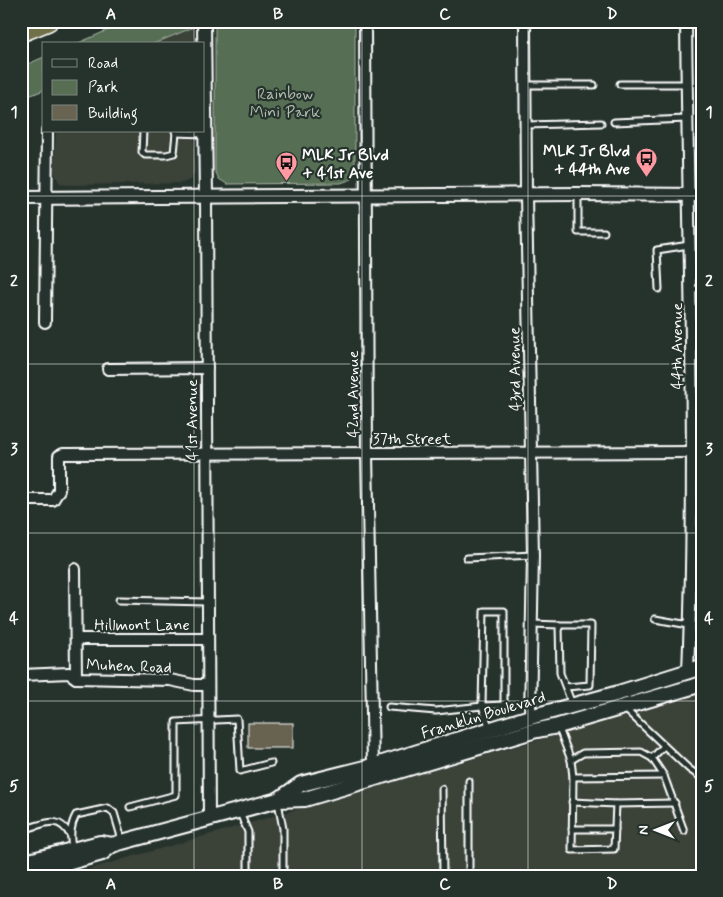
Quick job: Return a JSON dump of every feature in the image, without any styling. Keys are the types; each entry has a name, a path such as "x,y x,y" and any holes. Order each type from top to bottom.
{"highway":[{"path":"21,32 48,21"}],"main road":[{"name":"Franklin Boulevard","path":"278,800 300,784 373,766 530,717 702,667"},
{"name":"Franklin Boulevard","path":"21,876 102,853 117,844 278,800 305,800 533,731 558,726 702,684"},
{"name":"Franklin Boulevard","path":"24,863 100,843 117,844"}],"street":[{"name":"41st Avenue","path":"204,21 204,42"},
{"name":"42nd Avenue","path":"365,21 367,453 373,766"},
{"name":"43rd Avenue","path":"525,21 526,194 533,555 530,717"},
{"name":"44th Avenue","path":"686,21 688,195 690,246 696,290 697,452 688,671"},
{"path":"45,322 47,132"},
{"name":"41st Avenue","path":"205,134 209,819"},
{"path":"21,198 526,194 702,195"},
{"path":"108,368 207,368"},
{"name":"37th Street","path":"21,500 53,500 59,490 59,456 63,454 697,452"},
{"name":"Hillmont Lane","path":"75,569 76,678"},
{"name":"Hillmont Lane","path":"76,639 208,639"},
{"name":"Muhen Road","path":"21,675 69,673 76,678 170,680 194,685 208,685"}],"lane":[{"path":"620,84 687,84"},
{"path":"525,85 594,85"},
{"path":"614,122 687,119"},
{"path":"525,125 601,123"},
{"path":"143,132 142,152 145,155 174,154 176,132 205,134"},
{"path":"578,194 578,232 604,232"},
{"path":"659,289 657,250 690,246"},
{"path":"467,558 533,555"},
{"path":"119,600 207,602"},
{"path":"389,708 436,711 482,706 504,705 504,611 484,611 482,706 491,729"},
{"path":"655,619 690,625"},
{"path":"531,624 591,625 590,684 566,687"},
{"path":"559,625 560,673 572,706"},
{"path":"623,707 689,769 702,778"},
{"path":"130,807 176,796 176,722 237,719 240,771 271,763"},
{"path":"558,726 571,760 572,850 614,849 616,804"},
{"path":"652,758 664,746"},
{"path":"571,760 583,753 641,752 652,758 664,776 684,831"},
{"path":"572,777 664,776"},
{"path":"469,781 469,876"},
{"path":"442,789 443,876"},
{"path":"278,800 283,829 283,876"},
{"path":"572,802 616,804 674,803"},
{"path":"72,850 70,835 72,822 76,815 108,808 114,813 117,844"},
{"path":"239,810 248,832 248,876"},
{"path":"24,863 21,838 25,829 56,821 64,825 70,835"},
{"path":"572,829 615,829"}],"shaded area":[{"path":"194,27 194,42 158,42"},
{"path":"56,132 194,132 195,172 190,180 182,183 67,185 60,183 54,170"},
{"path":"702,693 702,876 65,876"}],"green space":[{"path":"129,21 194,21 194,27 158,42 81,42"},
{"name":"Rainbow Mini Park","path":"215,21 355,21 355,169 352,179 341,183 227,184 219,179 215,171"},
{"path":"42,58 42,91 21,99 21,67"}],"building":[{"path":"248,723 293,723 293,748 248,748"}],"place":[{"name":"MLK Jr Blvd + 44th Ave","path":"646,178"},
{"name":"MLK Jr Blvd + 41st Ave","path":"286,182"}]}
